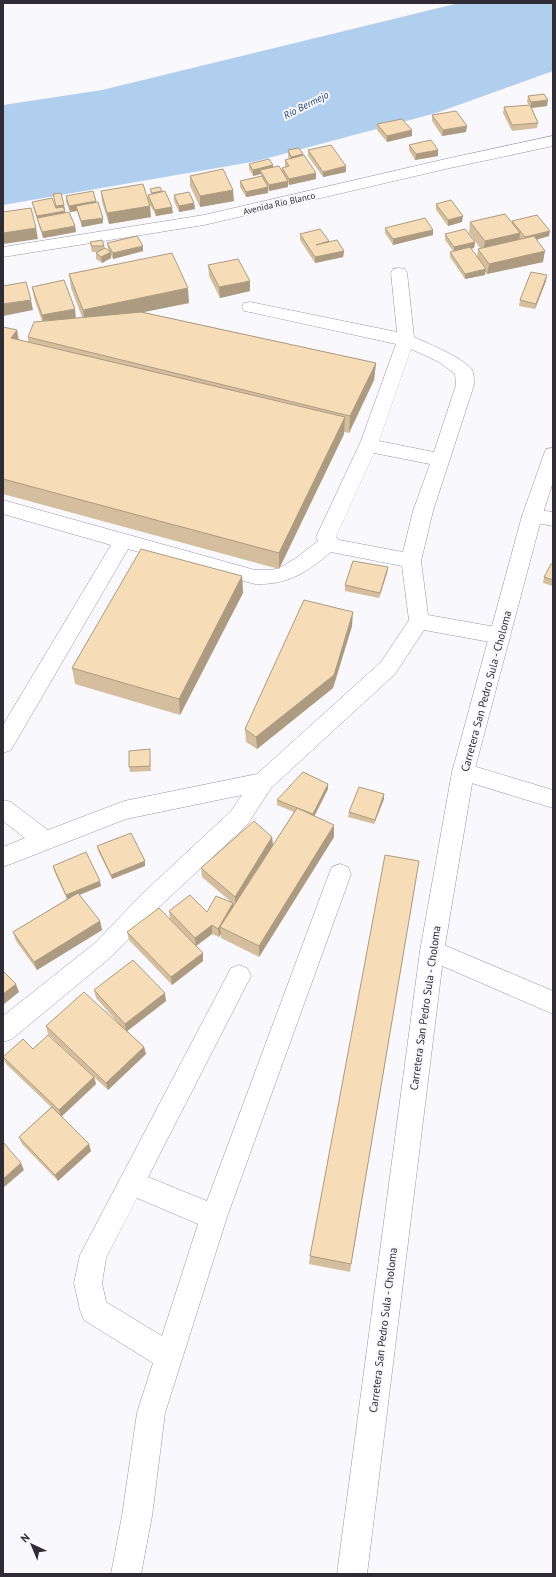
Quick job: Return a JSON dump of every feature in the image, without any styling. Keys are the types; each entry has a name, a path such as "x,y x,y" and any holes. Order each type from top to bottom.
{"street":[{"name":"Avenida Río Blanco","path":"3,252 204,220 450,163 553,141"},
{"path":"399,273 406,340 368,445 326,537 328,543 335,546 411,561"},
{"path":"3,1031 102,950 150,901 239,818 263,782 388,668 419,621 411,561 423,511 465,385 464,372 446,358 406,340 250,307"},
{"path":"368,445 441,460"},
{"name":"Carretera San Pedro Sula - Choloma","path":"352,1574 432,951 463,772 501,636 543,518 553,454"},
{"path":"3,507 255,577 276,577 293,569 315,555 328,543"},
{"path":"3,744 123,541"},
{"path":"419,621 501,636"},
{"path":"463,772 553,799"},
{"path":"3,857 124,810 263,782"},
{"path":"3,809 46,841"},
{"path":"126,1574 137,1516 151,1413 214,1216 340,874"},
{"path":"432,951 553,1003"},
{"path":"169,1357 94,1310 88,1283 93,1255 239,976"},
{"path":"130,1183 214,1216"}],"water":[{"name":"Río Bermejo","path":"459,3 553,3 553,71 436,113 257,161 3,205 3,105 102,90"}],"building":[{"path":"544,94 548,100 531,102 528,96"},
{"path":"530,105 538,123 512,125 504,107"},
{"path":"456,111 467,126 443,130 432,115"},
{"path":"402,119 412,130 387,136 377,124"},
{"path":"431,140 438,150 416,154 409,145"},
{"path":"331,145 346,166 323,172 308,150"},
{"path":"299,148 303,154 291,157 288,150"},
{"path":"304,155 316,173 289,179 282,168 289,166 285,160"},
{"path":"269,159 273,165 253,170 249,164"},
{"path":"279,166 288,181 269,185 260,170"},
{"path":"223,169 233,190 200,196 190,176"},
{"path":"262,176 268,187 246,192 240,181"},
{"path":"143,184 150,206 107,213 101,191"},
{"path":"160,187 162,191 152,193 150,189"},
{"path":"93,191 96,201 69,206 66,196"},
{"path":"165,191 172,207 155,210 148,195"},
{"path":"189,192 194,203 179,206 174,195"},
{"path":"61,193 64,205 56,206 53,194"},
{"path":"52,198 56,208 63,207 65,211 37,216 32,202"},
{"path":"451,200 463,216 448,220 436,204"},
{"path":"98,202 103,218 81,221 76,206"},
{"path":"31,208 36,228 3,233 3,212"},
{"path":"69,212 75,226 42,232 37,218"},
{"path":"505,214 520,233 485,241 470,222"},
{"path":"537,215 550,231 525,237 512,221"},
{"path":"425,218 433,230 393,239 385,228"},
{"path":"320,229 329,241 316,245 337,240 344,251 315,257 300,234"},
{"path":"465,229 475,242 454,247 445,234"},
{"path":"137,236 143,246 113,253 107,243"},
{"path":"534,236 545,251 489,264 478,249"},
{"path":"102,240 104,246 92,246 90,242"},
{"path":"470,247 486,269 465,274 450,252"},
{"path":"105,248 111,252 101,257 96,253"},
{"path":"172,253 188,288 83,310 69,274"},
{"path":"238,259 250,281 219,287 208,265"},
{"path":"531,272 547,275 536,304 520,300"},
{"path":"64,280 75,309 42,315 32,287"},
{"path":"26,282 31,300 3,304 3,286"},
{"path":"141,312 376,363 350,416 28,337 34,322"},
{"path":"3,327 17,330 11,338 345,417 279,553 3,479"},
{"path":"141,549 242,576 179,699 72,668"},
{"path":"353,561 388,567 380,593 345,585"},
{"path":"551,564 553,564 553,580 544,577"},
{"path":"304,600 353,612 334,675 256,737 245,729"},
{"path":"150,749 150,766 129,767 129,751"},
{"path":"303,772 328,784 313,814 277,800"},
{"path":"359,787 384,794 375,820 349,812"},
{"path":"297,808 334,825 259,946 220,927"},
{"path":"254,821 272,837 235,897 201,868"},
{"path":"131,833 145,861 111,875 97,846"},
{"path":"86,852 100,881 66,895 53,866"},
{"path":"385,855 419,861 351,1264 310,1256"},
{"path":"78,893 100,921 34,962 13,932"},
{"path":"190,895 207,912 216,896 233,903 218,929 212,925 195,938 169,911"},
{"path":"159,908 203,953 171,977 127,932"},
{"path":"133,960 165,993 125,1024 94,990"},
{"path":"3,971 16,984 3,994"},
{"path":"84,992 144,1047 106,1083 46,1026"},
{"path":"48,1035 94,1077 59,1110 3,1057 23,1039 33,1049"},
{"path":"52,1107 89,1144 55,1175 19,1137"},
{"path":"3,1142 21,1163 3,1179"}]}
